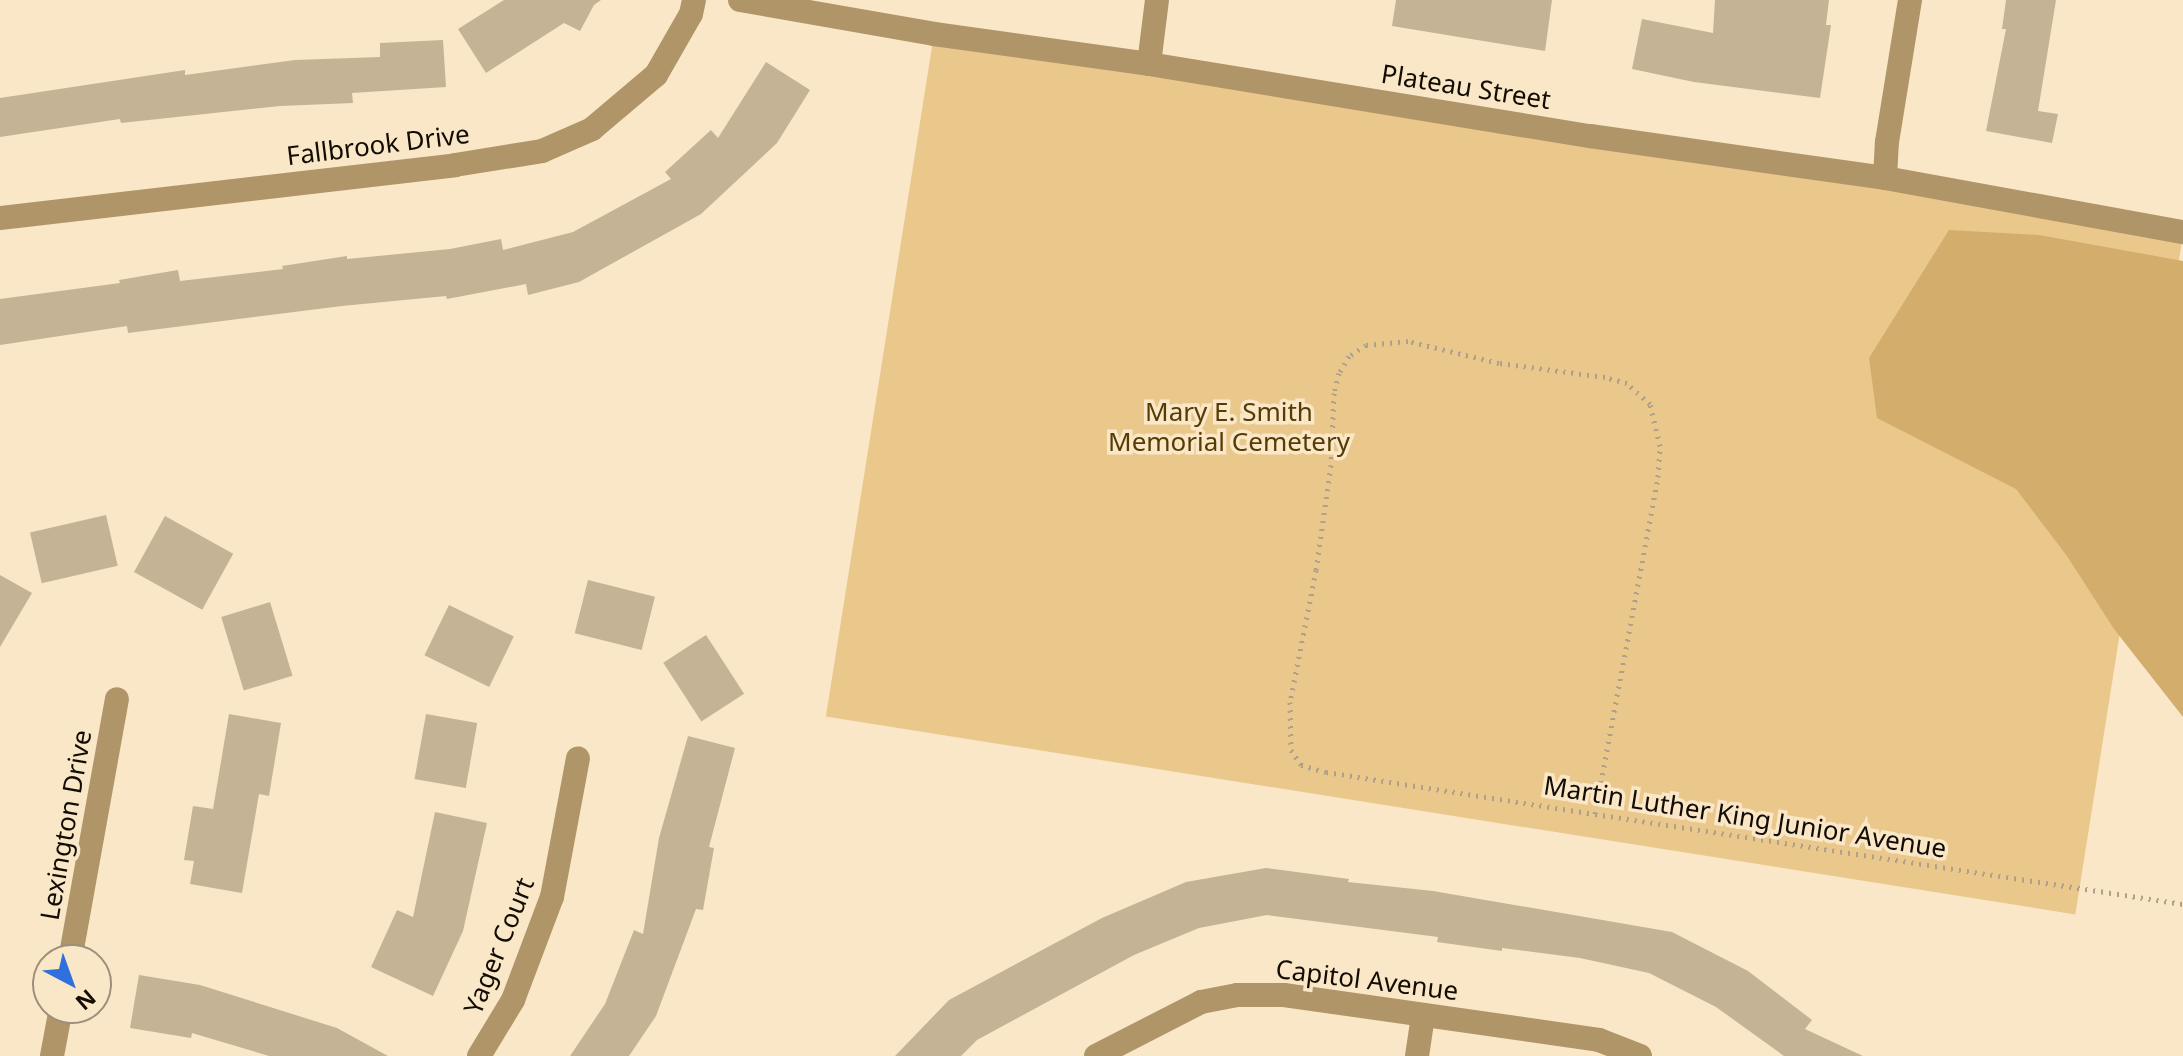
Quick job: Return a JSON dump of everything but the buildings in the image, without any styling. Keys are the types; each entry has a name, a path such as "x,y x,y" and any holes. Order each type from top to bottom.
{"street":[{"name":"Fallbrook Drive","path":"0,218 455,165 542,151 592,129 656,75 691,14 694,0"},
{"name":"Plateau Street","path":"740,0 934,34 1149,64 1590,136 1885,178 2183,232"},
{"path":"1149,64 1157,0"},
{"path":"1885,178 1887,142 1910,0"},
{"name":"Lexington Drive","path":"73,944 117,699"},
{"name":"Yager Court","path":"479,1056 513,1000 552,897 578,758"},
{"name":"Capitol Avenue","path":"1096,1056 1201,1002 1237,995 1284,995 1340,1001 1423,1016 1599,1040 1640,1056"},
{"path":"1417,1056 1423,1016"},
{"path":"52,1056 58,1024"}],"path":[{"name":"Martin Luther King Junior Avenue","path":"1595,814 1658,477 1660,446 1650,404 1627,383 1605,377 1499,363 1408,341 1366,345 1349,356 1339,373 1331,465 1316,570 1290,702 1291,750 1301,765 1595,814 2183,904"}],"green space":[{"name":"Mary E. Smith Memorial Cemetery","path":"934,34 2183,232 2075,914 826,716"}],"shaded area":[{"path":"1949,230 2039,235 2183,261 2183,717 2114,629 2067,556 2016,489 1877,418 1869,358"}]}
